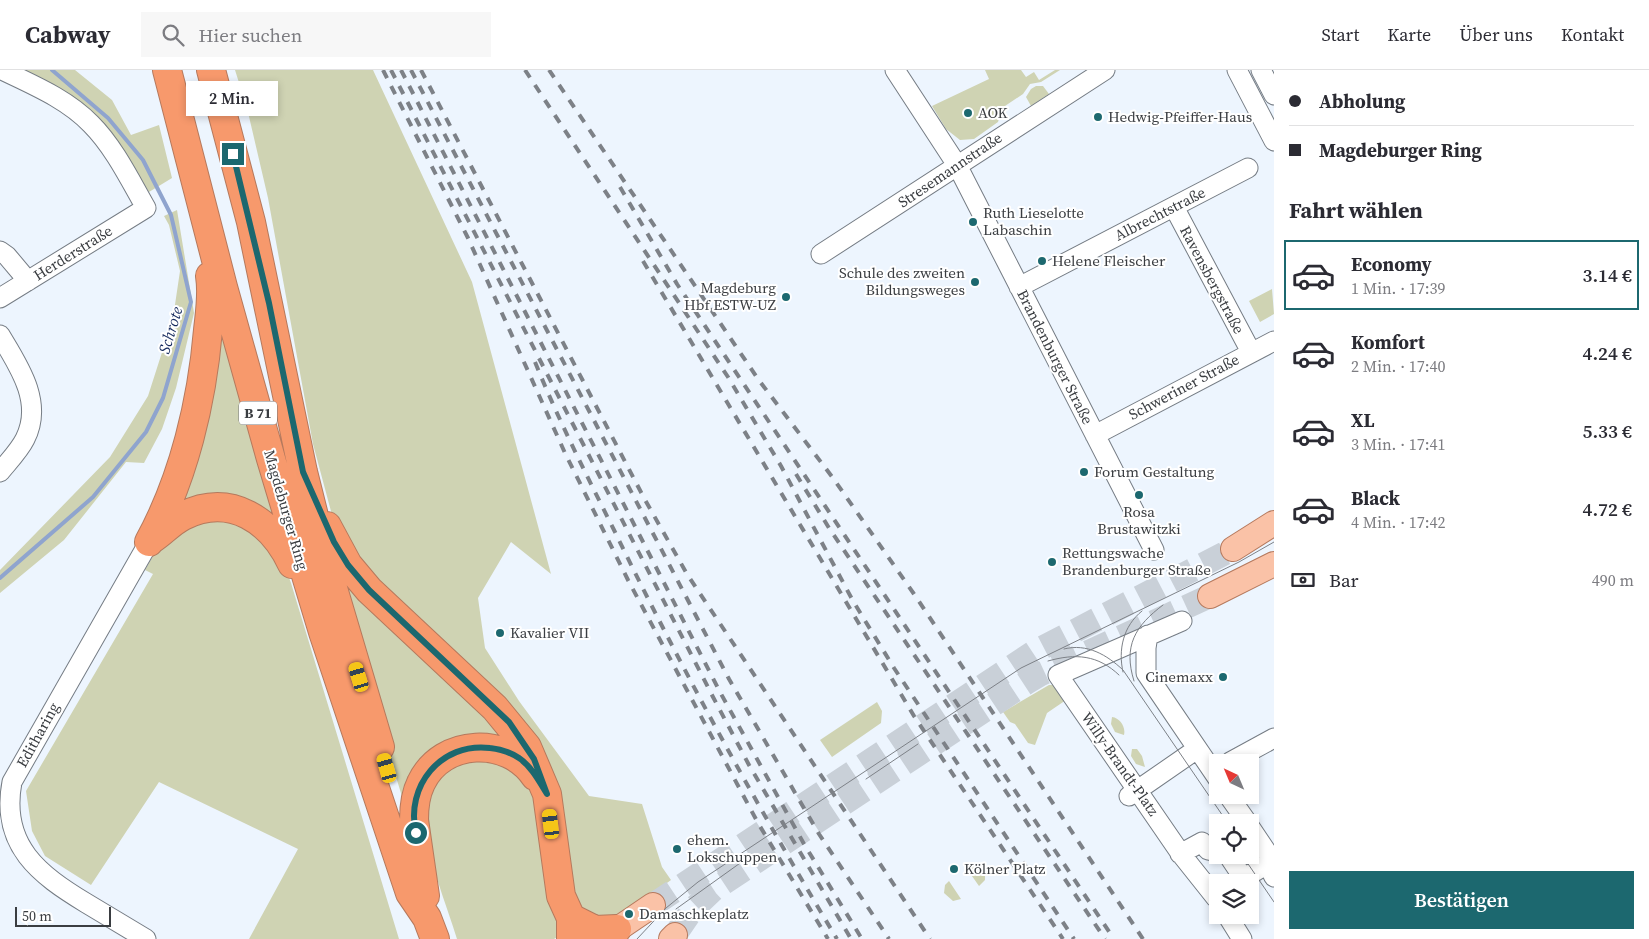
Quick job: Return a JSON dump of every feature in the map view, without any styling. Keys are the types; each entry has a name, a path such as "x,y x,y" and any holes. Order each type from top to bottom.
{"highway":[{"name":"Magdeburger Ring","path":"167,70 198,193 268,450 323,632 410,893 427,918 435,939"},
{"name":"Magdeburger Ring","path":"211,70 251,222 303,472 327,568 425,896 442,939"},
{"path":"149,542 172,488 198,409 211,289 198,193"},
{"path":"303,472 334,542 348,565 369,590 502,715 530,753 547,794 561,896 571,929 595,930 610,934"},
{"path":"149,542 175,521 196,511 226,508 248,514 264,523 278,539 323,632"},
{"path":"425,896 414,808 421,783 436,764 464,749 478,747 502,750 523,761 547,794"}],"main road":[{"path":"1233,549 1274,522"},
{"path":"1210,596 1274,564"},
{"path":"610,934 654,905"}],"street":[{"name":"Herderstraße","path":"0,298 146,208 122,167 91,123 57,98 2,70"},
{"name":"Brandenburger Straße","path":"895,70 957,165 1154,550"},
{"name":"Stresemannstraße","path":"821,254 829,251 957,165 1105,70"},
{"path":"1237,70 1274,141"},
{"path":"1261,70 1274,95"},
{"name":"Albrechtstraße","path":"1019,287 1248,168"},
{"name":"Ravensbergstraße","path":"1174,207 1251,352"},
{"path":"0,251 7,256 28,281"},
{"path":"0,335 23,374 31,406 26,438 0,472"},
{"name":"Schweriner Straße","path":"1095,435 1274,341"},
{"name":"Editharing","path":"146,939 39,872 5,837 6,809 12,782 149,542"},
{"path":"1182,621 1148,635 1146,673 1185,758 1209,770"},
{"name":"Willy-Brandt-Platz","path":"1148,635 1058,675 1134,794 1209,893"},
{"path":"1245,754 1273,739"},
{"path":"1134,794 1185,758"},
{"path":"1183,857 1202,842 1209,850"},
{"path":"1255,874 1273,865 1259,843"},
{"name":"Willy-Brandt-Platz","path":"1231,924 1242,939"}],"green space":[{"path":"20,70 75,70 112,100 131,135 159,125 172,178 149,192 127,158"},
{"path":"235,70 373,70 472,282 551,574 511,542 478,598 485,648 519,701 589,796 642,804 662,867 671,880 625,914 592,920 577,904 530,741 497,690 397,604 359,568 332,515 313,444 268,198 247,108"},
{"path":"985,70 1021,70 1026,77 1034,72 1039,80 1055,70 1060,70 1041,82 1030,84 1023,94 1002,108 998,122 974,139 960,140 946,129 932,106 989,79"},
{"path":"1036,86 1043,86 1049,94 1031,106 1026,97 1031,89"},
{"path":"177,210 194,313 176,388 162,429 144,463 126,462 64,540 0,593 0,570 110,457 148,396 173,318 180,271 169,225 164,216"},
{"path":"1272,289 1274,314 1260,322 1249,301"},
{"path":"217,311 283,528 179,511"},
{"path":"231,516 281,556 291,583 399,939 249,939 298,849 159,782 91,885 45,856 32,831 26,791 153,574 145,570 155,552 178,527"},
{"path":"331,565 513,740 484,741 404,803"},
{"path":"1049,685 1054,685 1066,700 1047,713 1035,745 1028,743 1015,724 1010,722 1003,712"},
{"path":"877,702 882,711 881,723 832,757 820,740"},
{"path":"1112,717 1122,723 1124,735 1115,732 1111,724"},
{"path":"1132,749 1137,749 1142,756 1145,767 1136,764 1131,756"},
{"path":"481,756 528,777 540,815 562,934 554,939 457,939 438,882 427,839 426,800 431,783 440,773"},
{"path":"975,866 985,875 985,880 979,886 967,869"},
{"path":"949,881 961,899 953,901 944,893 945,885"}],"waterway":[{"name":"Schrote","path":"0,578 93,497 146,432 163,398 191,302 171,215 143,160 108,118 52,70"}],"tunnel":[{"path":"653,905 1034,652 1233,549"},
{"path":"675,935 692,910 713,890 1026,683 1041,674 1210,596"}],"tram line":[{"path":"637,939 666,908 698,882 1021,668 1239,562 1274,542"},
{"path":"1134,681 1130,657 1134,638 1145,621 1163,605"},
{"path":"1123,672 1121,655 1126,631 1142,611"},
{"path":"1064,649 1089,649 1103,655 1123,670 1222,814"},
{"path":"1048,661 1068,657 1086,658 1103,663 1119,675"},
{"path":"866,779 918,744"},
{"path":"676,909 743,861"},
{"path":"1248,864 1274,902"}],"railway":[{"path":"383,70 468,238 565,453 628,580 758,823 828,939"},
{"path":"391,70 713,697 749,765 851,939"},
{"path":"401,70 720,692 804,844 862,939"},
{"path":"411,70 729,679 819,834 889,939"},
{"path":"421,70 644,498 687,574 930,939"},
{"path":"525,70 728,377 781,466 853,601 894,668 1074,939"},
{"path":"549,70 758,379 833,478 914,594 1143,939"},
{"path":"620,187 677,284 1114,939"},
{"path":"643,261 914,716 1063,939"},
{"path":"535,362 573,446 693,686 778,839 837,939"},
{"path":"796,474 829,528 1105,939"}],"place":[{"name":"AOK","path":"968,113"},
{"name":"Hedwig-Pfeiffer-Haus","path":"1098,117"},
{"name":"Ruth Lieselotte Labaschin","path":"973,222"},
{"name":"Helene Fleischer","path":"1042,261"},
{"name":"Schule des zweiten Bildungsweges","path":"975,282"},
{"name":"Magdeburg Hbf ESTW-UZ","path":"786,297"},
{"name":"Forum Gestaltung","path":"1084,472"},
{"name":"Rosa Brustawitzki","path":"1139,495"},
{"name":"Rettungswache Brandenburger Straße","path":"1052,562"},
{"name":"Kavalier VII","path":"500,633"},
{"name":"Cinemaxx","path":"1223,677"},
{"name":"ehem. Lokschuppen","path":"677,849"},
{"name":"Kölner Platz","path":"954,869"},
{"name":"Damaschkeplatz","path":"629,914"}],"route":[{"path":"233,154 251,222 269,303 303,472 334,542 348,565 369,590 509,722 534,759 547,794 534,773 520,758 513,754 487,748 460,750 436,764 426,774 421,783 414,808 416,833"}]}
